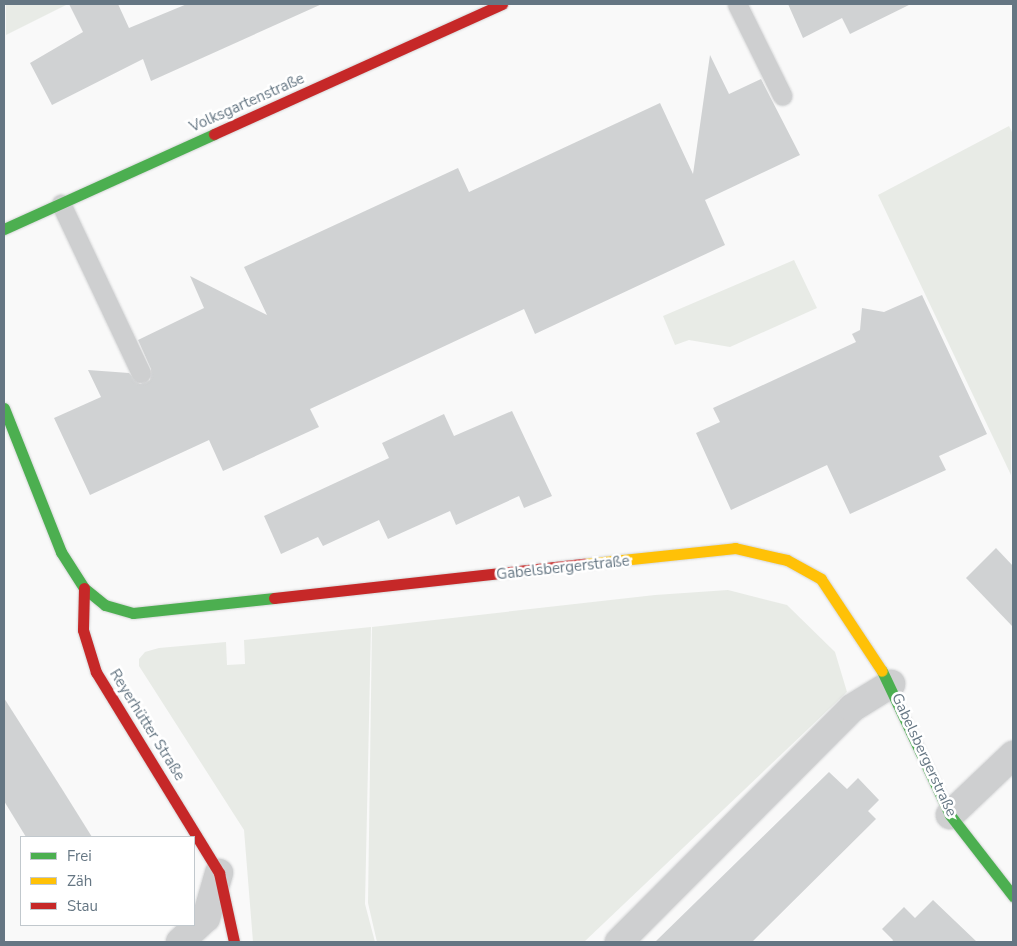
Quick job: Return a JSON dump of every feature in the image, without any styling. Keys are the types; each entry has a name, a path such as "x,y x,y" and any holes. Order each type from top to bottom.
{"street":[{"name":"Volksgartenstraße","path":"4,229 502,4"},
{"path":"4,408 61,552 84,588"},
{"name":"Gabelsbergerstraße","path":"84,588 105,606 133,613 735,548 787,560 821,579 891,684 950,815 1013,896"},
{"name":"Reyerhütter Straße","path":"84,588 84,630 96,672 219,873 234,942"},
{"name":"Gabelsbergerstraße","path":"619,942 852,708 891,684"},
{"path":"950,815 1013,755"},
{"path":"180,942 206,918 219,873"}],"lane":[{"path":"737,4 782,95"},
{"path":"61,204 141,373"}],"shaded area":[{"path":"6,4 68,4 6,35"},
{"path":"1009,126 1013,134 1011,475 878,195"},
{"path":"794,260 817,308 730,347 689,340 675,345 663,316"},
{"path":"728,590 787,605 835,652 847,692 584,942 377,942 368,903 372,627 655,595"},
{"path":"371,627 365,904 375,942 253,942 244,830 139,666 139,659 145,652 159,648 226,642 227,665 245,664 244,640"}],"building":[{"path":"69,4 118,4 129,28 187,4 322,4 151,81 143,59 52,105 30,63 83,32"},
{"path":"788,4 911,4 850,34 842,18 803,38"},
{"path":"710,55 729,94 761,79 800,155 705,200 725,245 535,334 524,309 310,409 319,427 223,471 209,440 90,495 54,418 101,397 88,370 129,373 140,384 150,380 151,369 138,340 204,308 190,276 267,315 244,267 458,168 469,192 660,103 693,174"},
{"path":"922,295 987,434 939,456 946,470 850,514 827,465 731,510 696,433 720,422 713,408 856,342 852,334 860,330 862,308 884,312"},
{"path":"512,411 552,496 524,508 519,496 456,525 450,511 388,539 379,520 323,546 318,537 281,554 264,516 389,458 382,443 444,414 454,436"},
{"path":"996,548 1013,566 1013,627 966,578"},
{"path":"4,698 91,836 25,836 4,801"},
{"path":"829,772 847,789 858,778 879,800 868,811 876,819 752,942 655,942"},
{"path":"933,900 977,942 892,942 893,940 882,929 904,907 915,918"}],"traffic: fast":[{"path":"4,229 214,134"},
{"path":"4,408 61,552 84,588 105,605 133,613 274,598"},
{"path":"882,671 950,815 1013,896"}],"traffic: slow":[{"path":"584,564 735,548 787,560 821,579 882,671"}],"traffic: jam":[{"path":"214,134 502,4"},
{"path":"274,598 584,564"},
{"path":"84,588 83,630 96,672 219,873 234,942"}]}
